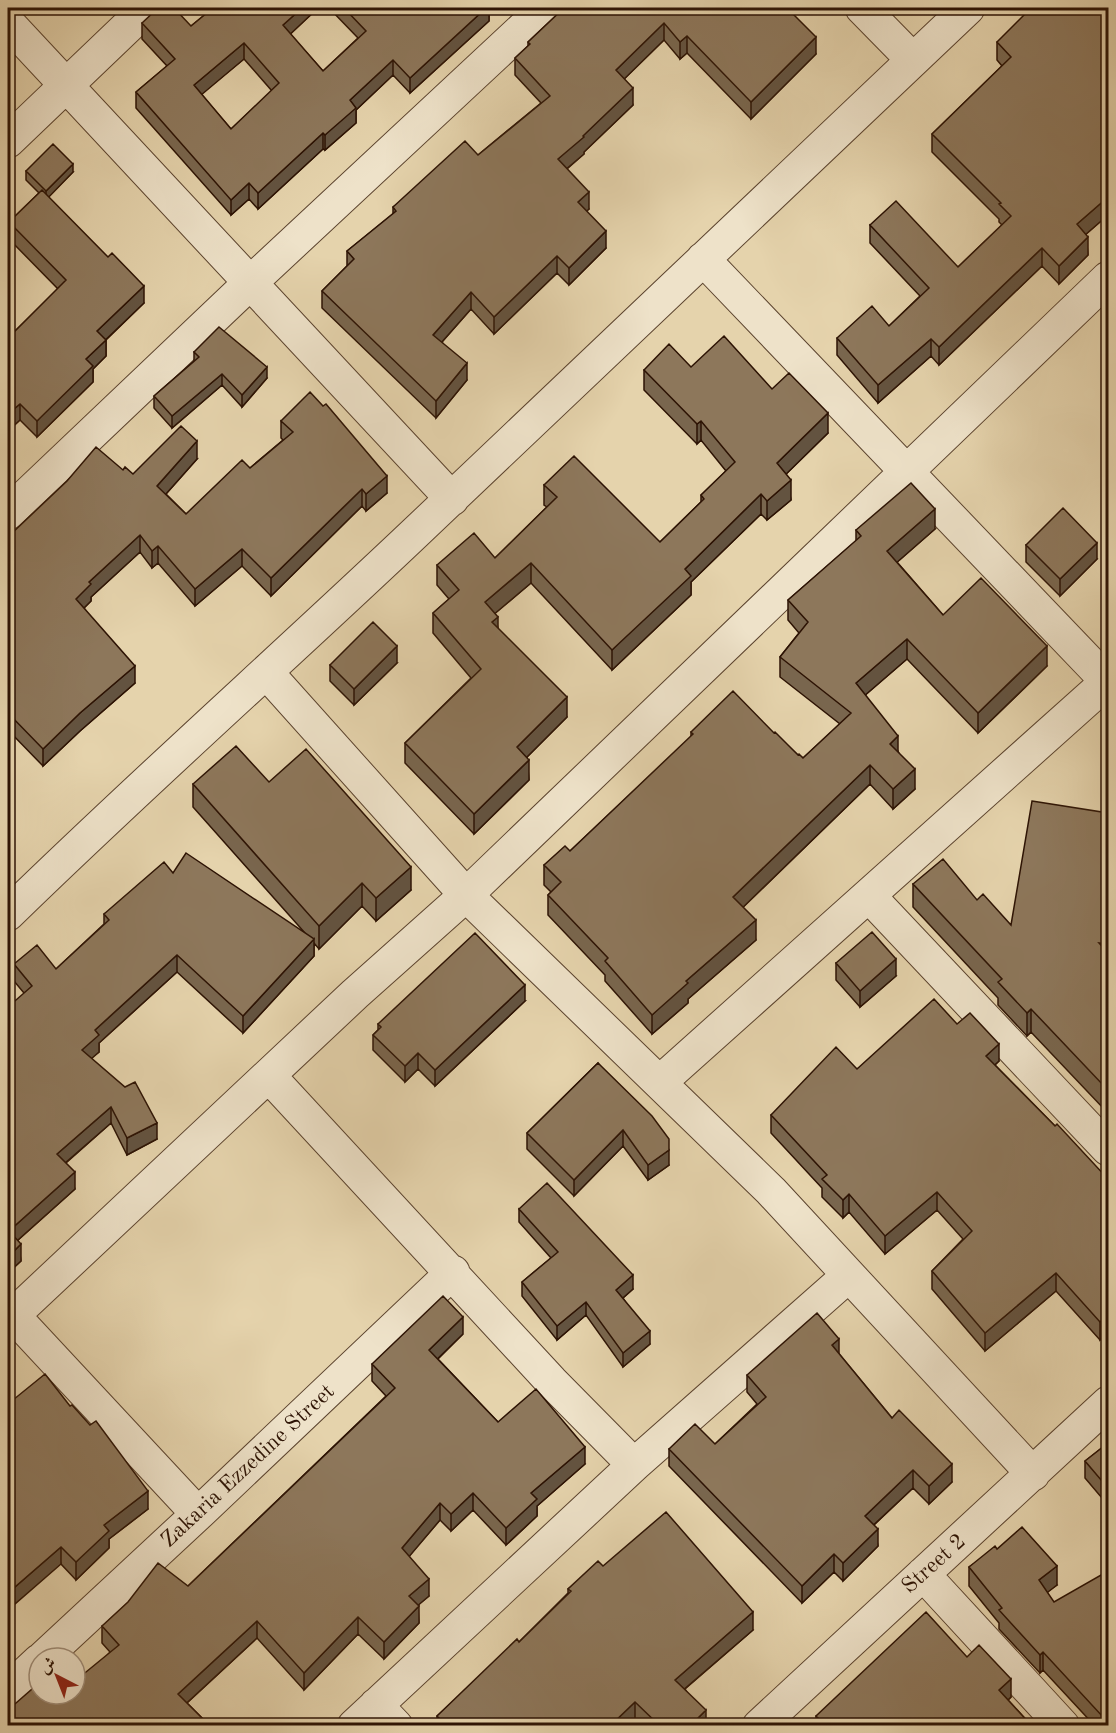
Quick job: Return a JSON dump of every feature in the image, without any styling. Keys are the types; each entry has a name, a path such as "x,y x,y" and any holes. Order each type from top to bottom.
{"street":[{"path":"8,141 147,8"},
{"path":"8,513 251,282 545,8"},
{"path":"862,8 912,60"},
{"path":"8,914 72,851 267,673 452,499 968,8"},
{"path":"8,22 452,499"},
{"path":"660,1082 1108,681 703,259"},
{"path":"198,1514 9,1315 270,1076 355,994 466,895 1108,278"},
{"path":"267,673 466,895 771,1191 1033,1474"},
{"path":"869,896 1108,1149"},
{"path":"270,1076 551,1381 634,1466"},
{"name":"Zakaria Ezzedine Street","path":"56,1646 453,1272"},
{"path":"376,1719 634,1466 848,1276"},
{"name":"Street 2","path":"759,1725 1108,1403"},
{"path":"923,1574 1063,1725"},
{"path":"8,1690 27,1672"}],"building":[{"path":"158,8 174,8 191,26 213,8 302,8 283,25 323,71 366,31 344,8 486,8 410,78 393,60 350,100 356,108 325,135 323,133 258,193 249,183 231,200 136,92 175,59 142,23","holes":["244,43 279,83 231,129 194,85"]},
{"path":"564,8 787,8 816,37 751,102 687,36 680,42 664,23 616,70 633,88 584,137 558,159 589,192 578,202 606,231 569,268 557,256 494,317 471,292 433,335 467,363 436,401 322,291 354,259 347,251 396,211 393,207 465,141 478,155 550,96 515,58 530,44 528,42"},
{"path":"1031,8 1108,8 1108,82 1103,88 1108,94 1108,197 1077,224 1088,237 1059,266 1042,248 939,347 931,339 878,385 837,338 872,306 889,326 929,288 870,225 896,201 958,267 1011,216 999,204 1001,203 932,134 1011,57 997,42"},
{"path":"53,144 73,164 46,191 26,171"},
{"path":"42,190 108,257 112,253 144,286 97,331 106,340 86,359 93,366 37,421 20,404 8,414 8,331 11,335 66,280 9,222"},
{"path":"219,327 267,367 242,395 222,374 172,416 154,396 199,357 194,352"},
{"path":"724,336 772,389 789,373 828,413 777,463 791,480 767,501 761,494 685,569 691,576 612,650 531,563 485,602 498,617 492,622 567,697 517,747 529,760 474,814 405,743 481,669 433,613 459,590 437,565 474,533 495,558 557,497 544,485 574,456 660,542 704,499 701,495 735,462 701,421 697,424 644,370 669,344 691,367"},
{"path":"310,392 323,406 326,404 387,476 366,494 362,489 271,578 242,549 195,589 158,546 152,551 140,535 89,582 91,584 76,599 135,666 80,713 43,749 8,713 8,532 11,534 67,481 96,447 123,470 125,467 133,474 181,426 197,441 157,486 186,514 242,460 250,468 293,432 281,421"},
{"path":"911,483 935,509 887,551 943,615 981,578 1047,646 978,713 907,639 856,683 898,736 890,744 915,769 893,789 870,765 733,897 756,920 686,981 688,983 652,1015 605,961 608,958 548,895 561,882 544,865 565,846 570,851 693,734 691,732 733,691 774,733 803,758 851,713 780,657 808,622 788,600 861,536 856,530"},
{"path":"1063,508 1097,543 1060,579 1026,545"},
{"path":"373,622 397,646 354,689 330,665"},
{"path":"236,746 269,782 306,749 411,867 376,898 362,883 319,926 193,784"},
{"path":"1032,801 1108,813 1108,944 1099,943 1108,953 1108,1082 1104,1086 1031,1009 1027,1013 998,982 1002,979 913,884 943,859 977,900 983,894 1011,925"},
{"path":"186,853 314,939 243,1016 177,955 95,1030 99,1035 82,1050 125,1087 135,1082 157,1123 127,1138 111,1107 57,1154 75,1172 9,1231 21,1244 8,1257 8,1007 32,986 14,964 37,945 56,969 109,920 104,914 164,862 173,873"},
{"path":"872,932 896,959 860,991 836,963"},
{"path":"475,933 525,985 435,1070 418,1053 405,1066 373,1035 381,1027 378,1024"},
{"path":"934,999 957,1024 970,1013 999,1044 986,1056 1055,1126 1057,1124 1108,1179 1108,1184 1102,1190 1108,1195 1108,1314 1100,1322 1056,1273 985,1333 932,1271 972,1231 937,1192 885,1236 849,1194 843,1200 822,1179 827,1175 771,1115 836,1047 857,1069"},
{"path":"598,1063 652,1116 669,1139 669,1150 648,1165 623,1130 574,1180 527,1133"},
{"path":"547,1183 633,1275 616,1290 650,1331 623,1353 586,1302 557,1326 522,1282 558,1252 519,1209"},
{"path":"443,1296 463,1317 429,1350 498,1422 536,1389 585,1447 531,1493 537,1499 506,1528 473,1493 451,1514 440,1503 402,1548 429,1579 409,1596 419,1606 384,1642 358,1617 304,1673 257,1621 178,1694 209,1725 10,1725 8,1723 8,1710 27,1693 27,1706 87,1706 87,1671 119,1645 102,1626 128,1602 158,1563 188,1586 395,1388 372,1364"},
{"path":"817,1313 839,1339 832,1345 892,1418 899,1410 952,1464 929,1486 913,1470 865,1516 878,1529 843,1563 834,1554 802,1586 669,1449 695,1424 715,1444 766,1397 747,1375"},
{"path":"45,1374 70,1406 72,1405 90,1425 96,1421 148,1491 104,1525 109,1531 76,1562 61,1547 8,1593 8,1404"},
{"path":"1108,1443 1108,1486 1107,1487 1085,1461"},
{"path":"666,1512 753,1612 675,1680 706,1710 691,1725 659,1725 635,1702 611,1725 446,1725 437,1716 517,1639 519,1642 571,1591 568,1589 598,1561 603,1566"},
{"path":"1022,1527 1057,1566 1039,1580 1054,1602 1108,1571 1108,1712 1103,1717 1043,1652 1040,1655 999,1610 1002,1608 969,1567 995,1546 997,1549"},
{"path":"926,1612 967,1657 979,1645 1011,1679 999,1690 1031,1725 825,1725 816,1716"}]}
